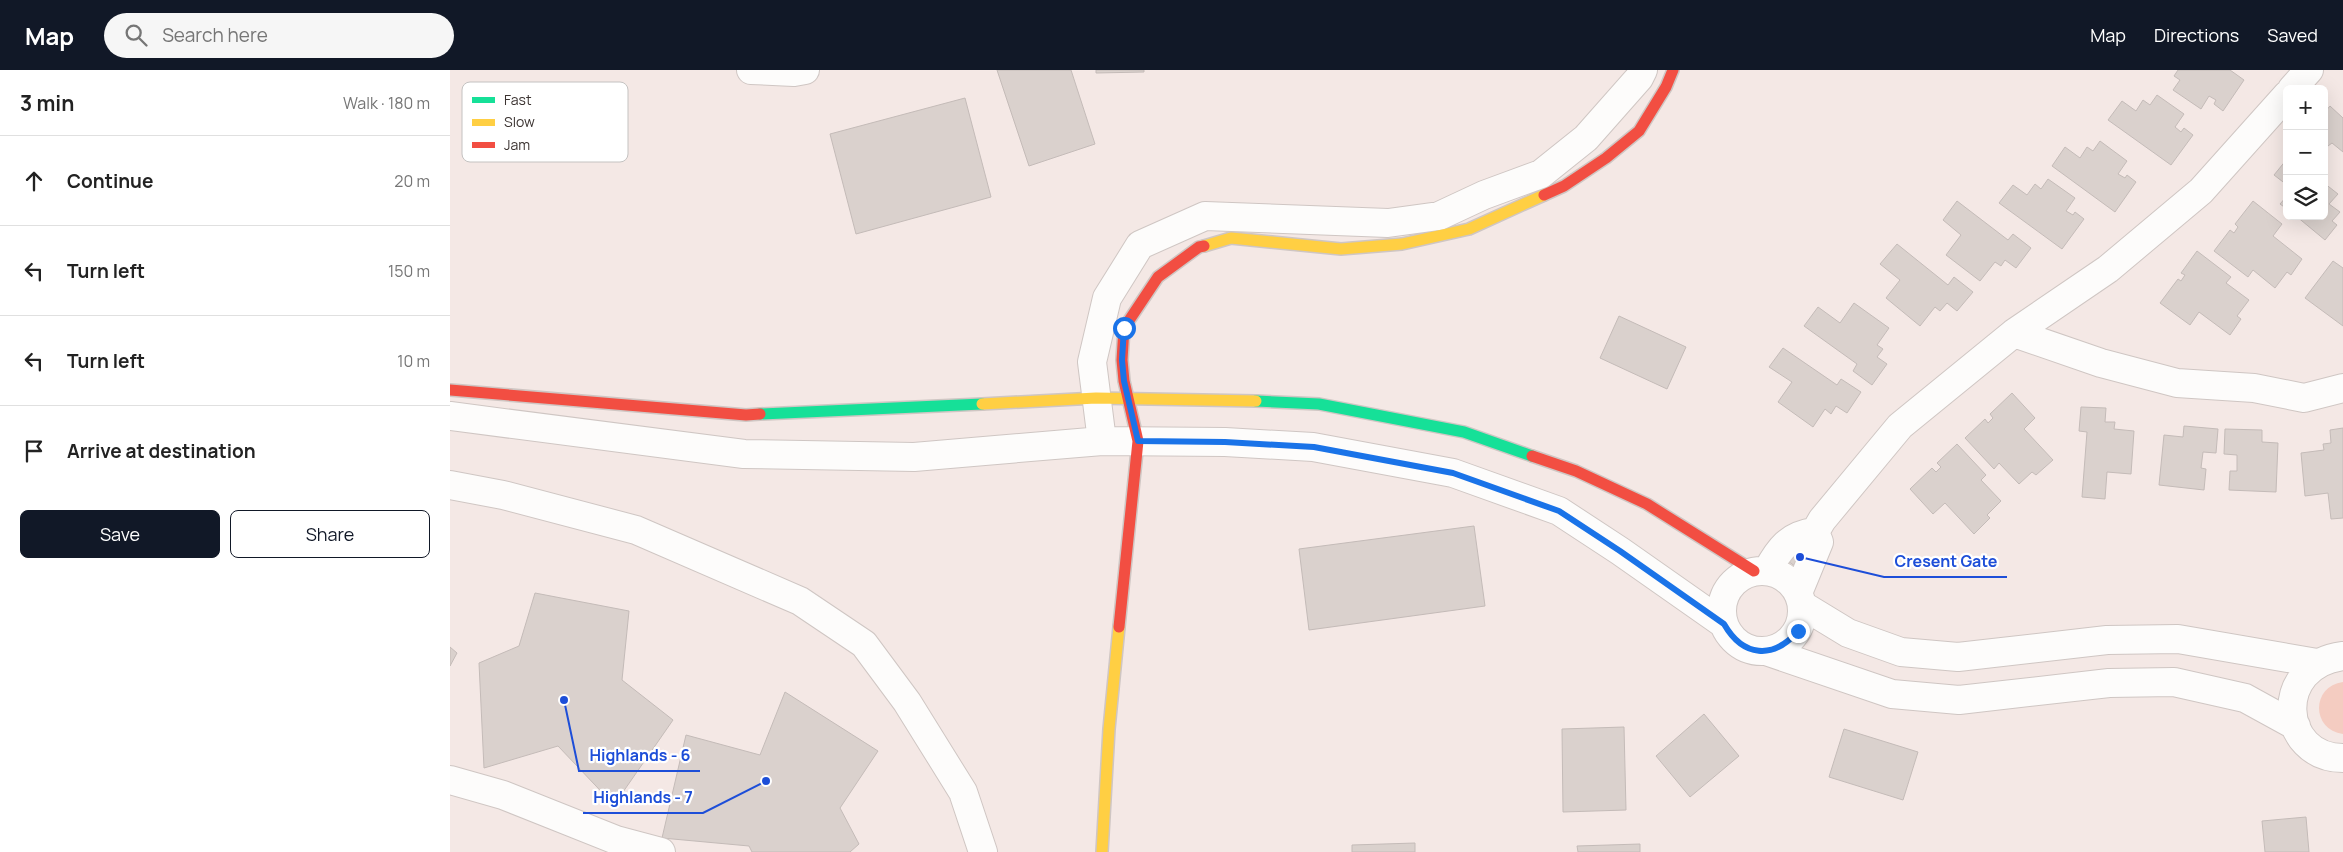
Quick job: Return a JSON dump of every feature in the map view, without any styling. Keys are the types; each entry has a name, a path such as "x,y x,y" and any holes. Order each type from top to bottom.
{"street":[{"path":"750,70 794,72 805,70"},
{"path":"1102,441 1092,362 1107,298 1140,245 1206,216 1388,222 1439,216 1484,195 1541,174 1586,138 1639,78 1643,70"},
{"path":"1102,852 1109,729 1138,441 1122,360 1124,328 1158,277 1199,247 1231,238 1350,248 1402,244 1469,229 1564,186 1606,158 1639,131 1666,87 1673,70"},
{"path":"2296,85 2309,70"},
{"path":"1815,532 1822,520 1900,426 2014,333 2108,269 2201,191 2283,99"},
{"path":"2014,333 2101,363 2177,383 2254,388 2304,398 2343,388"},
{"path":"450,390 746,415 1096,398 1226,399 1319,404 1464,432 1576,472 1647,504 1760,571 1780,574 1791,582 1800,599 1802,618 1798,631 1789,641 1778,648 1766,651"},
{"path":"450,416 744,454 914,457 1102,441 1225,442 1314,447 1453,473 1559,511 1724,624"},
{"path":"450,485 503,495 636,530 800,601 864,644 907,702 963,792 983,852"},
{"path":"1815,532 1800,534 1789,542 1760,571 1741,576 1731,586 1724,598 1722,611 1724,624 1731,636 1740,645 1753,650 1766,651 1892,694 1959,700 2109,683 2174,682 2245,698 2296,726"},
{"path":"1800,599 1819,542 1815,532"},
{"path":"1800,599 1848,633 1901,652 1958,657 2107,640 2178,640 2317,663"},
{"path":"2337,764 2313,749 2303,739 2296,726 2292,712 2293,698 2298,684 2306,672 2317,663 2343,656"},
{"path":"450,780 503,795 616,840 661,852"}],"shaded area":[{"path":"2343,682 2343,734 2333,731 2325,725 2320,717 2319,708 2320,699 2325,691 2332,685"}],"building":[{"path":"997,70 1071,70 1095,144 1029,166"},
{"path":"1096,70 1144,70 1144,72 1096,73"},
{"path":"2178,70 2230,70 2244,80 2223,111 2214,104 2216,100 2209,96 2201,109 2173,90 2180,80 2174,76"},
{"path":"2157,95 2184,114 2175,127 2181,132 2184,128 2193,135 2171,165 2108,120 2122,101 2136,111 2143,100 2150,105"},
{"path":"965,98 991,197 856,234 830,134"},
{"path":"2330,106 2343,118 2343,152 2332,143 2328,146 2328,108"},
{"path":"2100,141 2127,161 2118,174 2125,178 2127,175 2136,182 2115,212 2052,166 2065,147 2080,158 2087,147 2093,151"},
{"path":"2283,164 2283,182 2274,175"},
{"path":"2048,179 2075,198 2066,211 2073,215 2075,212 2084,219 2062,249 1999,203 2013,185 2027,195 2035,184 2041,189"},
{"path":"2328,186 2338,194 2329,204 2340,212 2332,221 2337,225 2325,240 2301,220 2328,220"},
{"path":"1957,201 2008,240 2013,234 2031,248 2016,268 2005,260 2001,266 1995,262 1980,281 1946,255 1961,235 1943,220"},
{"path":"2253,201 2282,224 2273,236 2302,259 2291,275 2287,272 2275,288 2253,270 2248,277 2214,251 2230,230 2234,233 2238,227 2235,224"},
{"path":"1897,244 1948,285 1954,277 1973,292 1957,311 1947,303 1940,311 1935,307 1920,326 1886,298 1900,280 1880,264"},
{"path":"2197,251 2231,277 2226,283 2249,300 2237,316 2241,319 2230,335 2199,312 2190,325 2160,303 2178,279 2181,281 2185,275 2181,273"},
{"path":"2333,261 2343,268 2343,326 2305,298"},
{"path":"1854,303 1889,328 1877,345 1883,349 1877,357 1887,364 1872,385 1853,371 1857,364 1804,326 1818,307 1840,323"},
{"path":"1619,316 1686,347 1667,389 1600,358"},
{"path":"1783,348 1837,385 1841,379 1861,392 1847,413 1836,406 1831,414 1825,409 1813,427 1778,402 1792,382 1769,367"},
{"path":"2012,393 2035,418 2024,429 2053,460 2036,475 2032,472 2019,484 1999,463 1994,469 1965,438 1985,419 1988,423 1993,418 1990,414"},
{"path":"2081,407 2106,408 2105,422 2115,422 2114,429 2134,431 2131,474 2107,472 2105,499 2082,497 2087,432 2079,431"},
{"path":"2184,426 2218,429 2216,453 2203,452 2201,468 2206,469 2204,490 2159,485 2164,435 2183,437"},
{"path":"2343,428 2343,518 2331,519 2328,493 2305,496 2301,453 2324,450 2323,444 2331,443 2330,430"},
{"path":"2225,429 2262,430 2262,442 2278,443 2276,492 2229,490 2230,471 2237,471 2237,455 2224,454"},
{"path":"1957,444 1986,475 1981,480 2001,501 1987,515 1990,518 1974,534 1945,503 1933,514 1910,489 1932,468 1936,472 1941,467 1937,463"},
{"path":"1474,526 1485,606 1309,630 1299,549"},
{"path":"1799,544 1811,551 1801,570 1789,562"},
{"path":"535,593 629,611 622,680 673,720 614,805 558,746 484,768 479,663 519,646"},
{"path":"450,647 457,653 450,666"},
{"path":"785,692 878,751 840,808 859,844 850,852 752,852 749,846 662,838 686,735 760,755"},
{"path":"1704,714 1739,756 1690,797 1656,756"},
{"path":"1624,727 1626,810 1563,812 1562,729"},
{"path":"1844,729 1918,752 1903,800 1829,777"},
{"path":"2306,817 2309,852 2265,852 2262,821"},
{"path":"1415,843 1415,852 1352,852 1352,845"},
{"path":"1640,844 1640,852 1578,852 1577,846"}],"traffic: fast":[{"path":"1256,401 1319,404 1464,432 1532,456"},
{"path":"760,414 982,404"}],"traffic: slow":[{"path":"1204,246 1231,238 1341,249 1402,244 1469,229 1544,195"},
{"path":"982,404 1096,398 1256,401"},
{"path":"1102,852 1109,729 1119,627"}],"traffic: jam":[{"path":"1544,195 1564,186 1606,158 1639,131 1666,87 1673,70"},
{"path":"1119,627 1138,441 1124,381 1122,360 1124,328 1158,277 1199,247 1204,246"},
{"path":"450,390 746,415 760,414"},
{"path":"1532,456 1576,471 1647,504 1754,571"}],"place":[{"name":"Cresent Gate","path":"1800,557"},
{"name":"Highlands - 6","path":"564,700"},
{"name":"Highlands - 7","path":"766,781"}],"route":[{"path":"1124,328 1122,360 1124,381 1138,441 1225,442 1314,447 1453,473 1559,511 1724,624 1731,636 1740,645 1753,650 1766,651 1778,648 1789,641 1798,631"}]}
